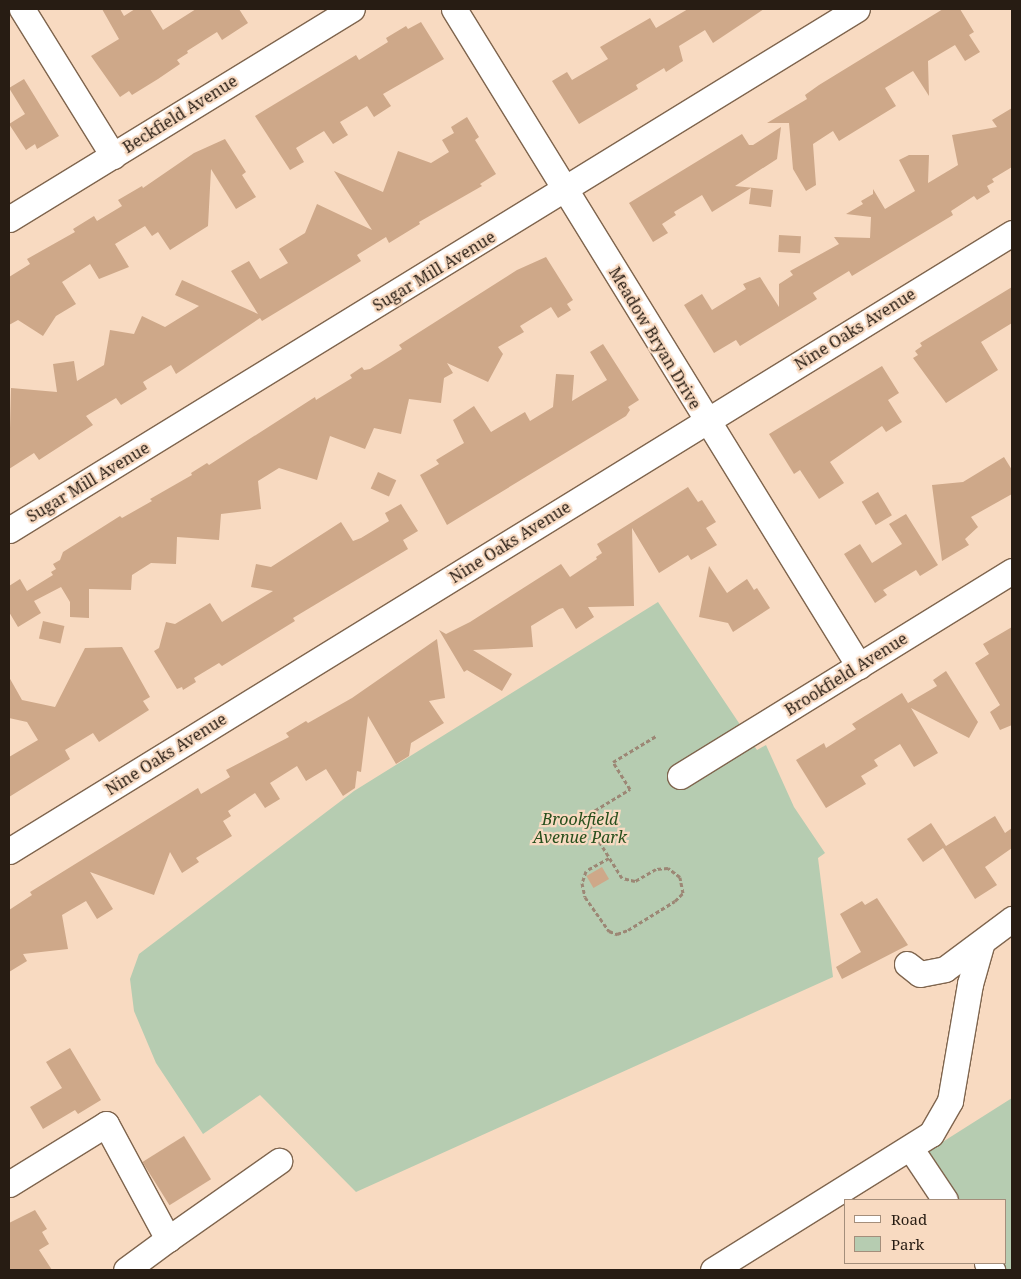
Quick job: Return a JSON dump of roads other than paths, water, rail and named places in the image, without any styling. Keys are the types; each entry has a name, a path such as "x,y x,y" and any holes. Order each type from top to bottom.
{"street":[{"path":"22,9 112,156"},
{"name":"Beckfield Avenue","path":"9,219 352,9"},
{"name":"Meadow Bryan Drive","path":"454,9 706,421 859,666"},
{"name":"Sugar Mill Avenue","path":"9,530 857,9"},
{"name":"Nine Oaks Avenue","path":"9,851 1012,232"},
{"name":"Brookfield Avenue","path":"680,776 1012,571"},
{"path":"907,964 920,974 930,974 945,969 981,945 1012,919"},
{"path":"713,1270 911,1149 931,1134 950,1101 970,984 981,945"},
{"path":"9,1184 106,1124 168,1238"},
{"path":"911,1149 944,1199"},
{"path":"126,1270 168,1238 279,1161"}],"park label":[{"name":"Brookfield Avenue Park","path":"580,828"}]}
